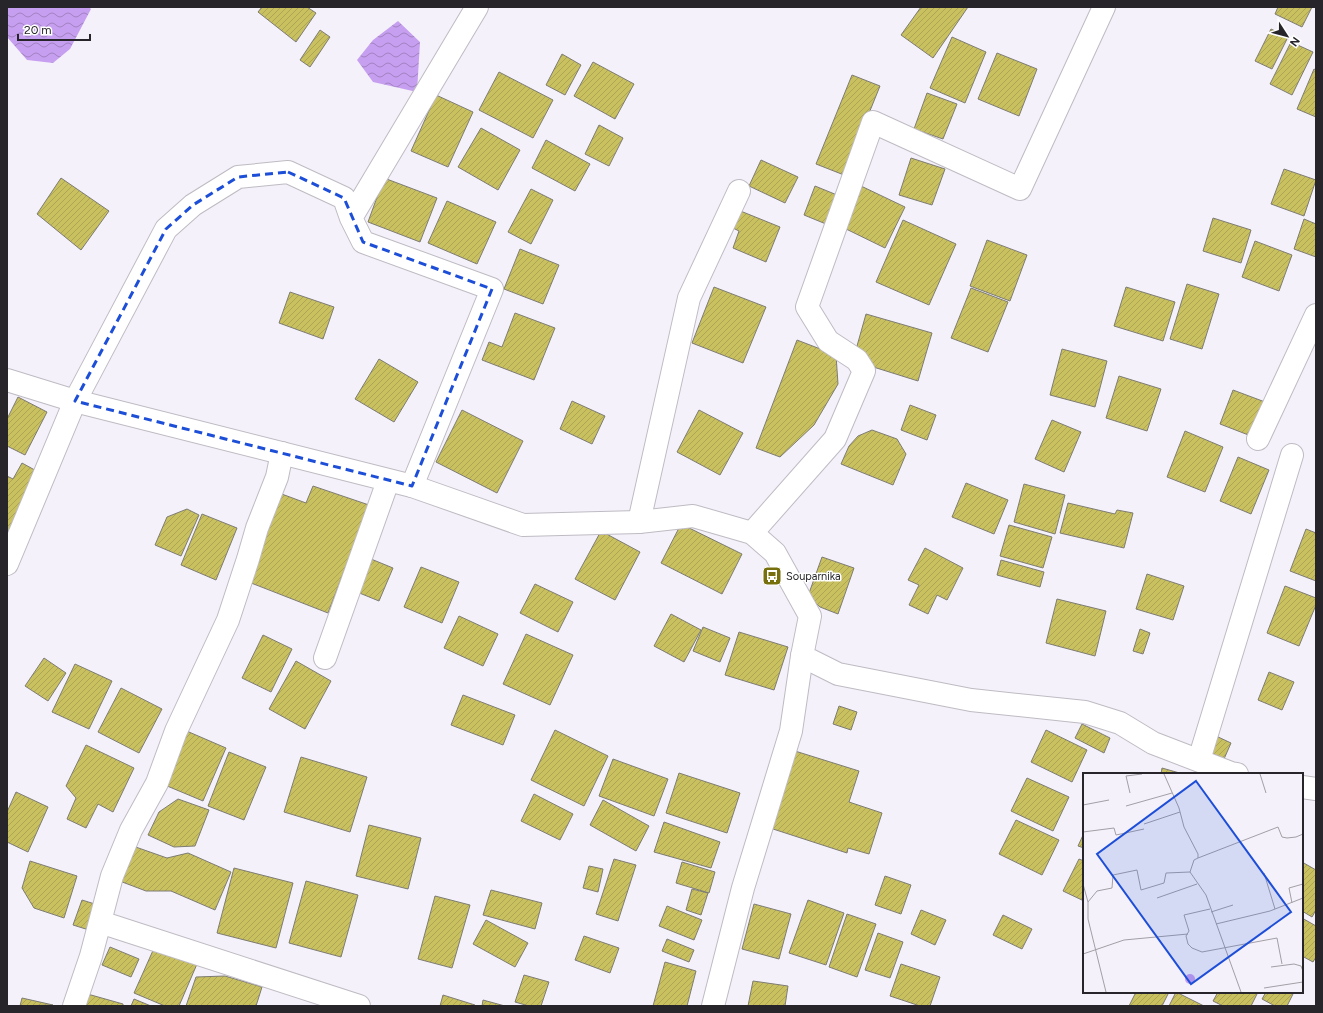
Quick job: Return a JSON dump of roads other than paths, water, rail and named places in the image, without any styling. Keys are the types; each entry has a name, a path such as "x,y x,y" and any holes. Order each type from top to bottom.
{"street":[{"path":"351,218 477,7"},
{"path":"752,533 835,439 864,371 857,360 828,341 807,307 873,122 1020,189 1104,7"},
{"path":"7,564 75,401 166,229 193,205 238,177 288,172 344,198 351,218 363,242 492,289 412,486"},
{"path":"639,522 689,298 739,190"},
{"path":"1258,439 1316,315"},
{"path":"7,380 75,401 412,486 523,525 639,522 692,516 752,533 775,553 810,616 802,656 791,731 743,888 713,1006"},
{"path":"74,1006 91,956 112,876 131,830 157,783 176,731 228,620 257,528 277,477 282,453"},
{"path":"1199,760 1292,455"},
{"path":"325,658 388,481"},
{"path":"802,656 838,674 971,700 1085,712 1120,724 1154,743 1231,773"},
{"path":"1303,787 1316,789"},
{"path":"100,922 359,1006"}],"water":[{"path":"7,7 89,7 91,9 70,49 53,63 27,60 7,37"},
{"path":"398,21 420,42 417,92 373,82 357,60 373,40"}],"place":[{"name":"Souparnika","path":"772,576"}]}
